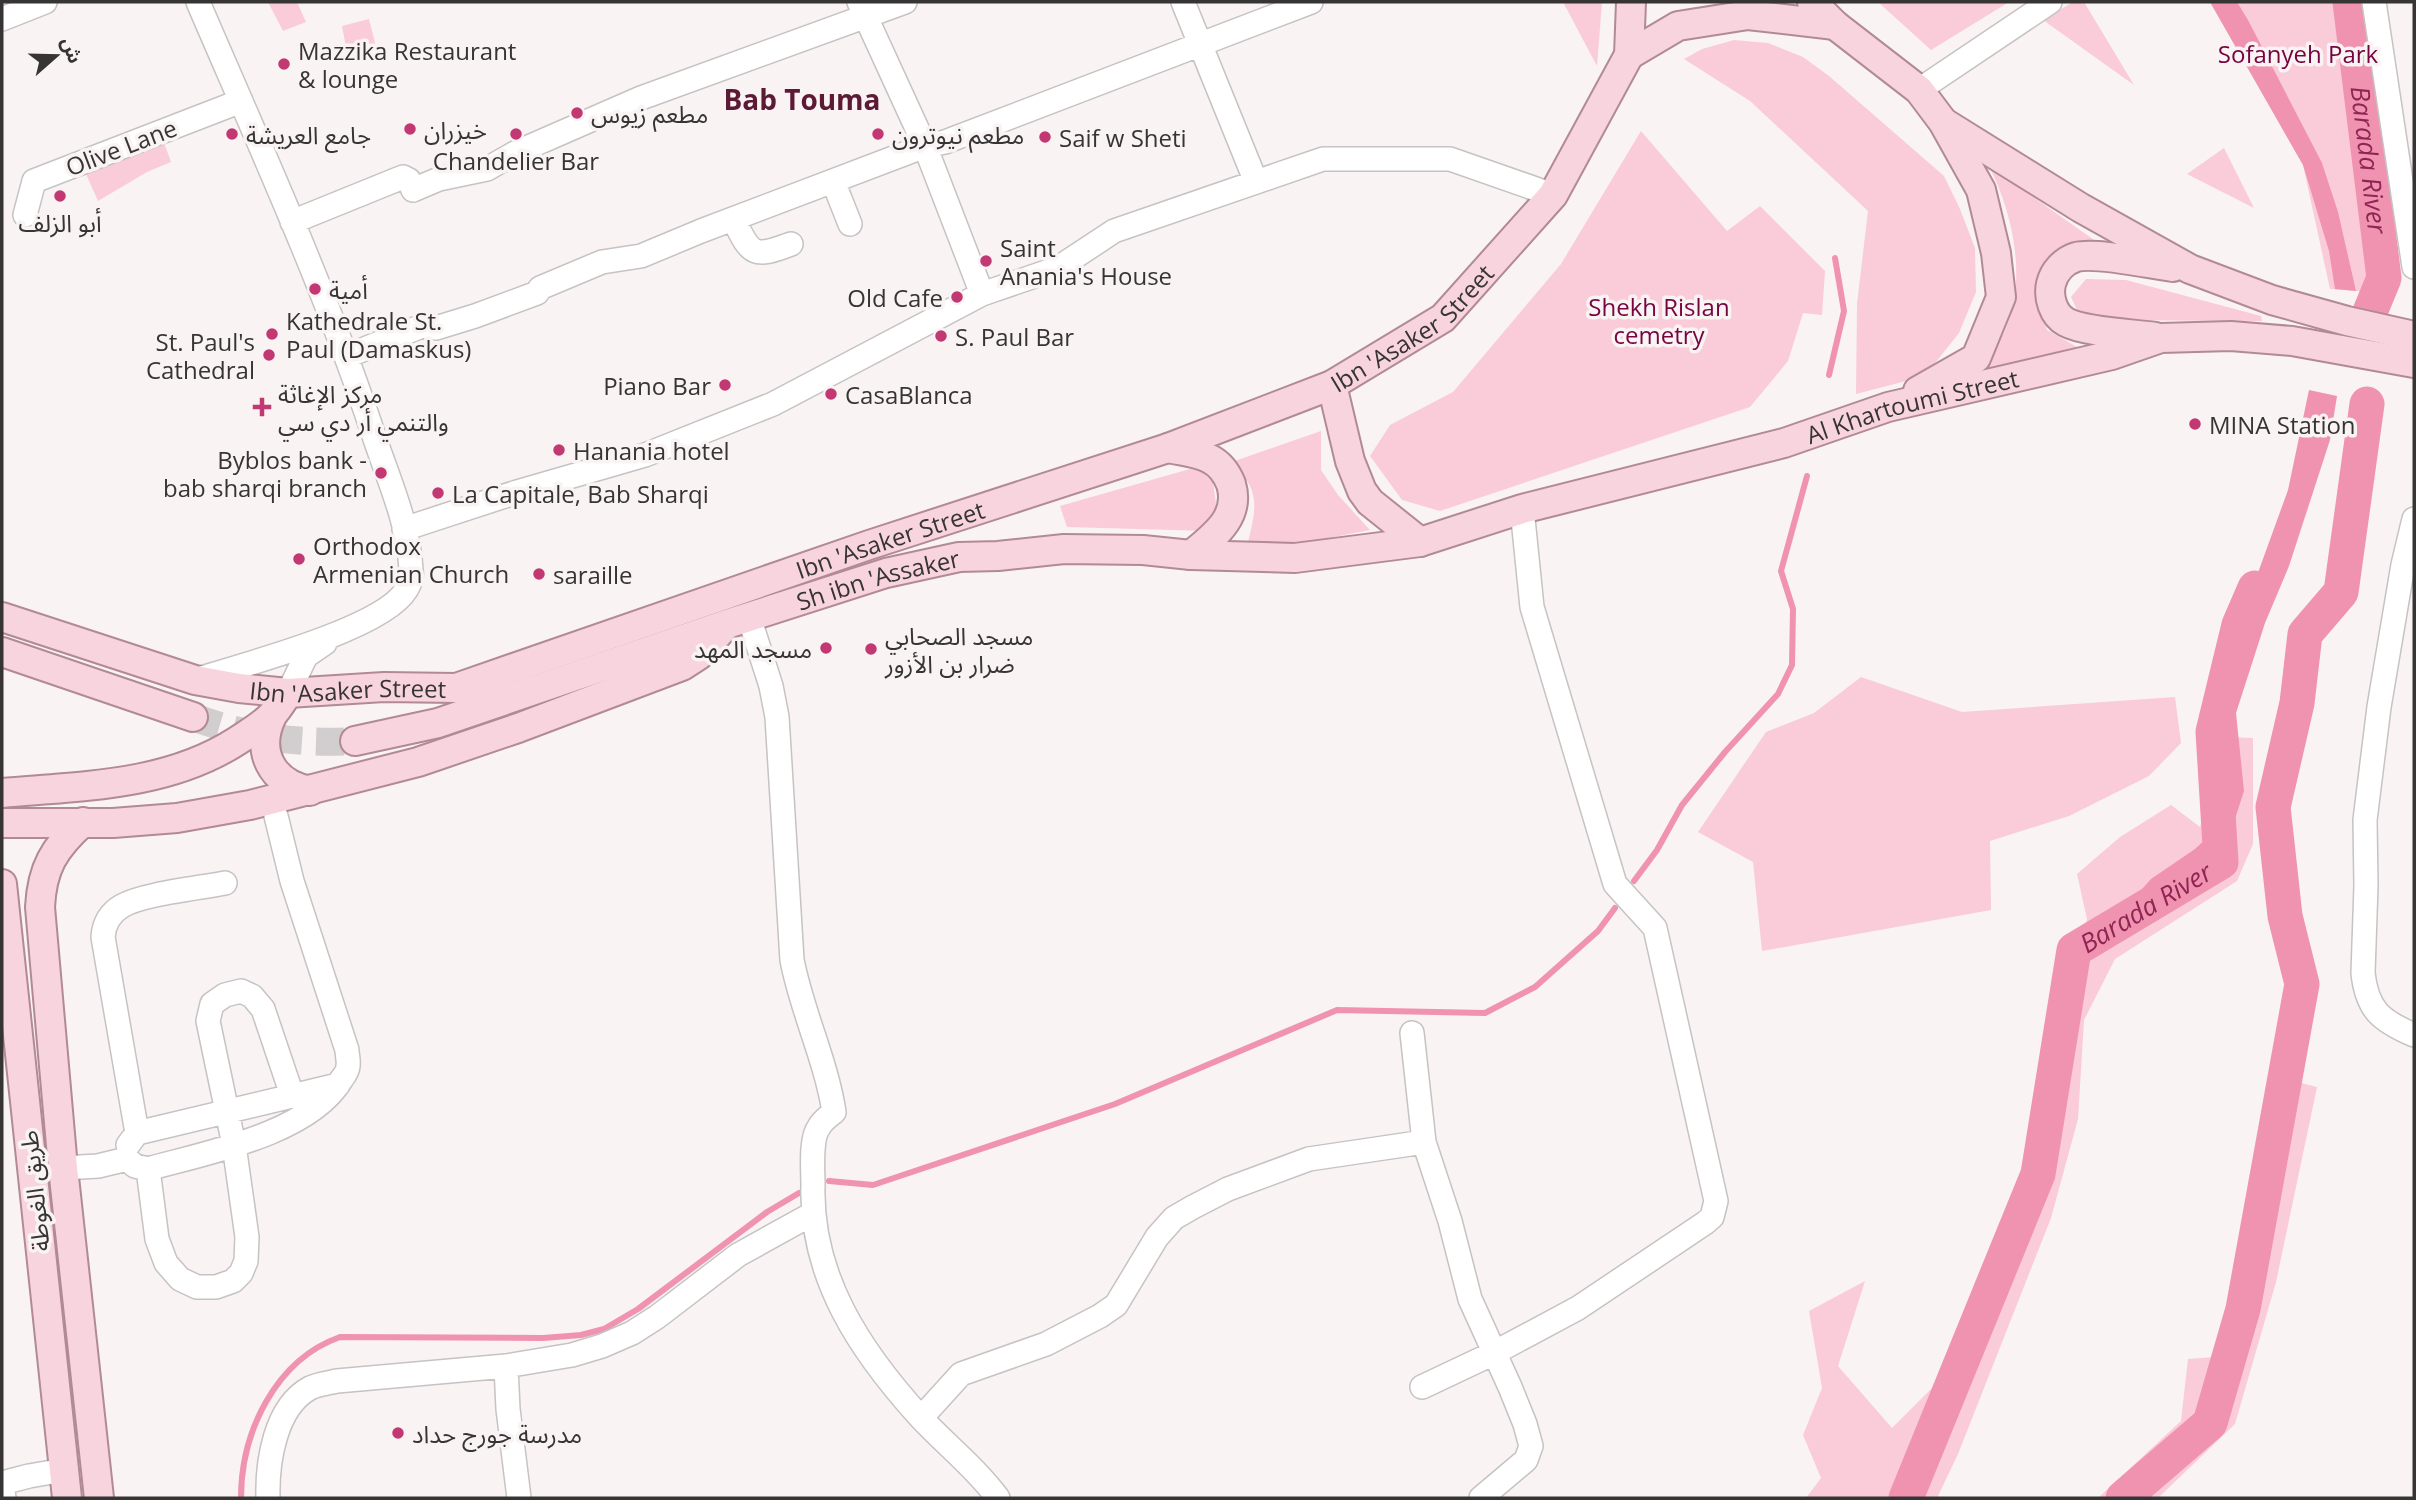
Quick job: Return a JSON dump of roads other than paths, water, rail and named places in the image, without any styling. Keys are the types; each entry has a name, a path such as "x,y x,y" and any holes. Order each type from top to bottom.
{"main road":[{"path":"1629,55 1631,2"},
{"path":"1812,2 1835,25 1919,90 1944,122 1981,190 1996,253 2001,297 1976,358 1888,407"},
{"path":"1629,55 1678,26 1748,15 1835,25"},
{"name":"Ibn 'Asaker Street","path":"2,617 195,680 280,704 384,687 456,688 870,545 1168,448 1332,385 1443,318 1553,195 1629,55"},
{"path":"1944,122 2081,208 2190,269 2272,300 2414,336"},
{"path":"2161,338 2080,327 2065,321 2058,314 2050,296 2054,276 2067,262 2086,256 2190,269"},
{"name":"Al Khartoumi Street","path":"1420,542 1522,509 1784,443 1888,407 2112,355 2161,338 2231,336 2292,341 2414,363"},
{"path":"1332,385 1350,461 1362,491 1370,502 1420,542"},
{"path":"1168,448 1209,458 1225,471 1233,491 1231,512 1227,521 1221,530 1191,555"},
{"name":"Sh ibn 'Assaker","path":"355,741 438,723 886,573 959,557 1064,549 1295,558 1420,542"},
{"path":"2,823 113,823 177,818 250,805 418,762 518,728 682,666 738,621"},
{"path":"2,652 193,717"},
{"path":"280,704 265,737 267,759 272,769 288,784 310,791"},
{"path":"2,793 105,783 163,774 193,765 221,751 280,704"},
{"path":"83,822 54,853 41,888 40,907 63,1168 99,1498"},
{"name":"طريق الغوطة","path":"2,884 67,1498"}],"street":[{"path":"2,19 46,2"},
{"path":"198,2 347,356 404,529 411,576 405,592 392,607 336,635 306,656 280,704"},
{"path":"292,222 402,177 409,180 413,190 439,179 475,173 641,98 862,10 905,2"},
{"path":"1183,2 1255,182"},
{"path":"347,356 422,326 436,328 475,316 537,293 540,288 602,262 640,256 1311,2"},
{"path":"1919,90 2050,2"},
{"path":"2374,2 2414,267"},
{"path":"862,10 925,146 982,294"},
{"name":"Olive Lane","path":"25,215 34,181 241,101"},
{"path":"404,529 517,492 645,455 773,404 982,294 1058,268 1114,231 1323,159 1450,159 1553,195"},
{"path":"833,181 850,224"},
{"path":"734,220 744,242 752,250 764,254 791,244"},
{"path":"1422,1387 1494,1353 1578,1308 1705,1223 1712,1217 1716,1201 1656,928 1615,884 1532,607 1522,509"},
{"path":"2413,1030 2384,1020 2375,1011 2363,973 2365,820 2379,708 2409,566 2414,519"},
{"path":"738,621 771,686 777,717 792,960 797,986 827,1077 834,1112 817,1128 813,1153 812,1214 821,1257 846,1319 864,1350 921,1418 972,1466 998,1498"},
{"path":"195,680 336,635"},
{"path":"276,816 292,881 347,1050 348,1068 338,1085 323,1104 302,1118 234,1145 148,1169 135,1166 127,1158 128,1144 137,1133 338,1085"},
{"path":"137,1133 103,937 104,924 122,905 225,883"},
{"path":"148,1169 157,1239 166,1263 180,1279 197,1287 215,1287 233,1281 241,1273 246,1261 247,1237 234,1145 208,1021 212,1004 225,995 241,991 252,996 263,1009 292,1095"},
{"path":"1412,1033 1424,1142 1450,1221 1471,1299 1520,1411 1531,1446 1525,1460 1481,1498"},
{"path":"921,1418 961,1374 1046,1344 1116,1305 1157,1237 1174,1218 1193,1207 1228,1189 1309,1159 1424,1142"},
{"path":"63,1168 98,1166 127,1158"},
{"path":"268,1498 271,1454 278,1428 295,1399 312,1387 337,1381 506,1366 572,1354 632,1334 738,1255 812,1214"},
{"path":"506,1366 508,1409 519,1498"},
{"path":"4,1498 2,1483 64,1470"}],"water":[{"path":"2210,2 2237,2 2322,163 2338,212 2356,291 2335,289 2329,251 2303,165"},
{"path":"2350,2 2361,2 2389,244 2384,278"},
{"path":"2309,390 2337,396 2330,440 2289,566 2265,623 2236,713 2244,791 2221,862 2103,933 2151,879 2195,849 2219,827 2213,732 2239,625 2288,490"}],"waterway":[{"name":"Barada River","path":"2350,2 2384,278 2370,312"},
{"path":"1829,375 1844,311 1835,258"},
{"name":"Barada River","path":"2123,1498 2210,1423 2243,1309 2302,984 2285,916 2273,807 2297,703 2305,634 2341,592 2367,404"},
{"path":"1634,881 1657,850 1682,805 1725,752 1778,694 1792,665 1793,609 1781,571 1807,476"},
{"name":"Barada River","path":"1906,1498 2038,1174 2074,950 2221,862 2213,732 2239,625 2255,588"},
{"path":"829,1181 873,1185 1115,1104 1337,1010 1485,1013 1535,987 1598,931 1615,908"},
{"path":"241,1498 247,1449 266,1402 280,1381 297,1363 317,1348 340,1337 543,1338 581,1335 604,1329 638,1309 767,1212 799,1193"}],"tunnel":[{"path":"193,717 233,730 273,738 355,741"}],"place":[{"name":"Mazzika Restaurant & lounge","path":"284,64"},
{"name":"مطعم زيوس","path":"577,113"},
{"name":"خيزران","path":"410,129"},
{"name":"جامع العريشة","path":"232,134"},
{"name":"Chandelier Bar","path":"516,134"},
{"name":"مطعم نيوترون","path":"878,134"},
{"name":"Saif w Sheti","path":"1045,137"},
{"name":"أبو الزلف","path":"60,196"},
{"name":"Saint Anania's House","path":"986,261"},
{"name":"أمية","path":"315,289"},
{"name":"Old Cafe","path":"957,297"},
{"name":"Kathedrale St. Paul (Damaskus)","path":"272,334"},
{"name":"S. Paul Bar","path":"941,336"},
{"name":"St. Paul's Cathedral","path":"269,355"},
{"name":"Piano Bar","path":"725,385"},
{"name":"CasaBlanca","path":"831,394"},
{"name":"مركز الإغاثة والتنمي أر دي سي","path":"262,407"},
{"name":"MINA Station","path":"2195,424"},
{"name":"Hanania hotel","path":"559,450"},
{"name":"Byblos bank - bab sharqi branch","path":"381,473"},
{"name":"La Capitale, Bab Sharqi","path":"438,493"},
{"name":"Orthodox Armenian Church","path":"299,559"},
{"name":"saraille","path":"539,574"},
{"name":"مسجد المهد","path":"826,648"},
{"name":"مسجد الصحابي ضرار بن الأزور","path":"871,649"},
{"name":"مدرسة جورج حداد","path":"398,1433"}],"district":[{"name":"Bab Touma","path":"802,99"}],"park label":[{"name":"Sofanyeh Park","path":"2298,53"},
{"name":"Shekh Rislan cemetry","path":"1659,320"}]}
